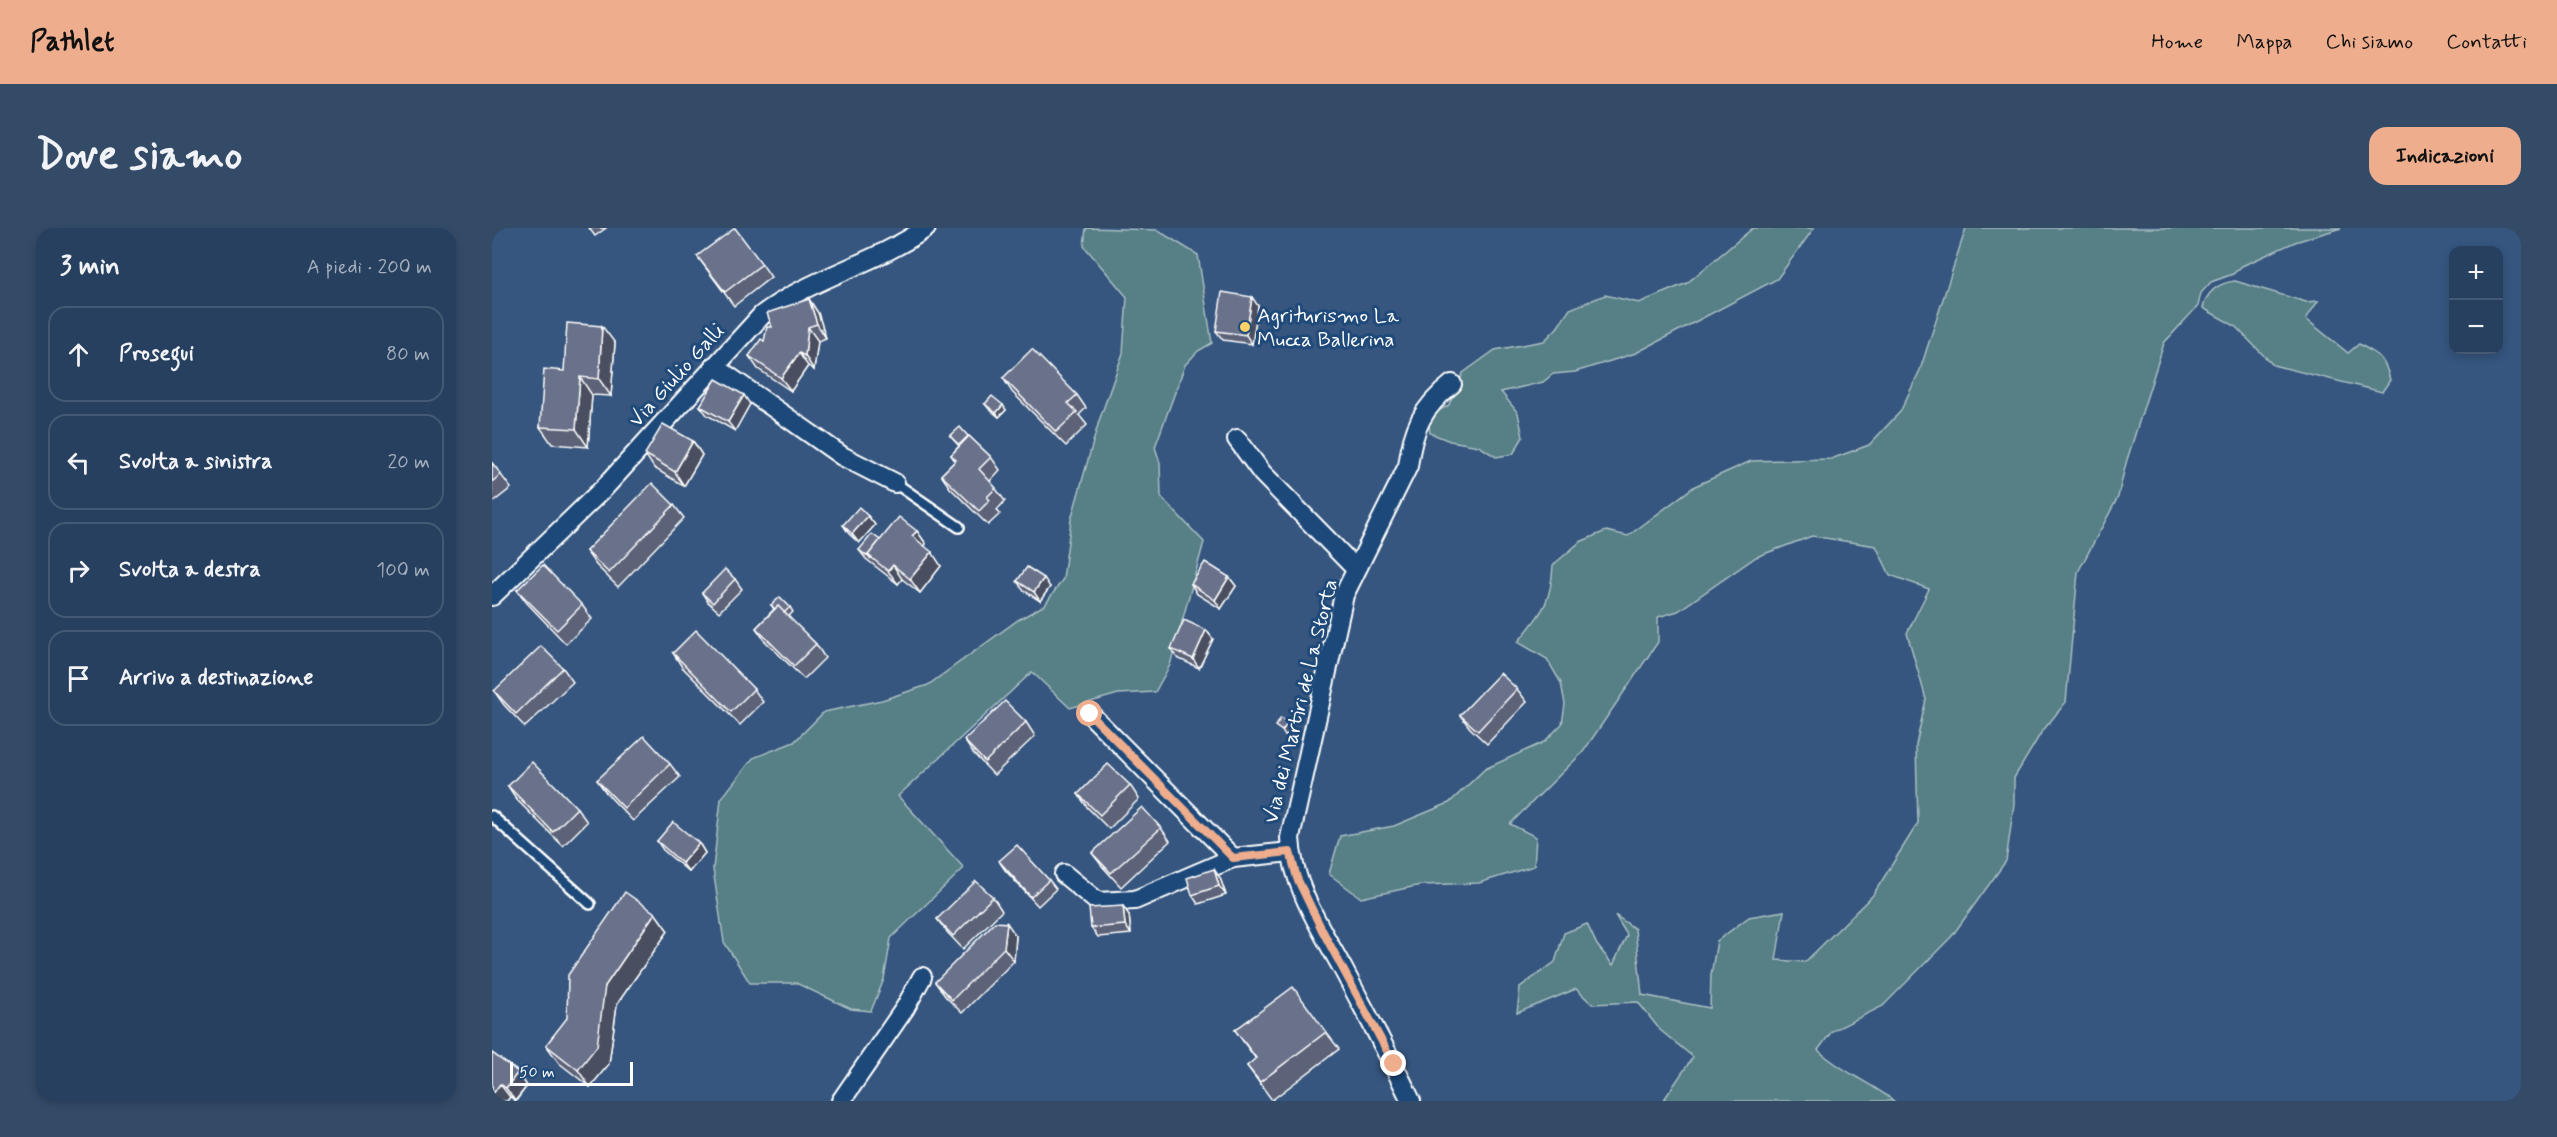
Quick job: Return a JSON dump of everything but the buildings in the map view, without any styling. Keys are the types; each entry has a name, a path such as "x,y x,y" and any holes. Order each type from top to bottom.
{"street":[{"name":"Via Giulio Galli","path":"492,596 605,488 751,325 772,307 837,273 902,245 926,228"},
{"path":"714,366 842,456 895,483"},
{"name":"Via dei Martiri de La Storta","path":"1410,1101 1394,1064 1322,930 1297,878 1290,852 1291,825 1344,595 1408,466 1418,424 1432,399 1452,384"},
{"path":"1237,439 1262,473 1356,569"},
{"path":"1090,714 1233,858"},
{"path":"1064,874 1098,902 1135,900 1233,858 1290,852"},
{"path":"842,1101 905,1008 922,977"}],"lane":[{"path":"895,483 959,527"},
{"path":"492,816 590,904"}],"green space":[{"path":"1086,228 1157,230 1198,255 1212,343 1198,351 1185,365 1155,447 1160,463 1161,497 1204,542 1170,665 1155,692 1118,694 1070,708 1032,672 898,796 964,868 891,938 884,979 871,1011 851,1009 796,983 750,983 724,942 713,869 721,799 753,758 794,742 824,712 882,700 928,685 1018,620 1045,605 1063,579 1071,520 1099,421 1123,353 1127,297 1084,246"},
{"path":"1753,228 1814,228 1777,279 1636,353 1575,372 1553,374 1543,382 1501,392 1518,413 1523,437 1513,454 1496,457 1479,446 1450,441 1430,433 1428,417 1449,405 1463,373 1495,350 1544,341 1557,328 1570,309 1605,295 1639,303 1687,283"},
{"path":"1966,228 2341,228 2295,242 2242,266 2233,274 2211,282 2201,293 2198,306 2164,343 2126,463 2118,497 2078,572 2066,702 2041,733 2014,778 2014,804 2006,861 1952,936 1883,1006 1832,1031 1818,1050 1894,1101 1663,1101 1693,1057 1660,1030 1638,1002 1592,1004 1576,989 1517,1013 1520,987 1555,962 1564,933 1587,924 1597,945 1613,965 1627,935 1615,915 1635,929 1642,995 1710,1008 1711,975 1717,941 1749,917 1784,911 1776,960 1805,962 1873,895 1918,823 1916,745 1926,699 1907,633 1929,589 1890,575 1876,546 1812,536 1756,557 1678,611 1658,617 1658,642 1583,752 1510,824 1536,837 1534,866 1479,883 1421,885 1361,898 1329,874 1340,836 1394,826 1449,803 1485,769 1544,742 1562,724 1565,704 1561,683 1547,659 1518,642 1544,607 1550,589 1553,565 1580,542 1606,531 1628,536 1695,486 1751,461 1831,459 1869,445 1900,412 1920,370"},
{"path":"2235,281 2306,302 2318,301 2306,319 2348,353 2359,344 2380,358 2390,380 2382,392 2273,365 2235,326 2203,308 2207,297 2215,289"}],"place":[{"name":"Agriturismo La Mucca Ballerina","path":"1245,327"}],"route":[{"path":"1090,714 1233,858 1290,852 1297,878 1322,930 1394,1064"}]}
